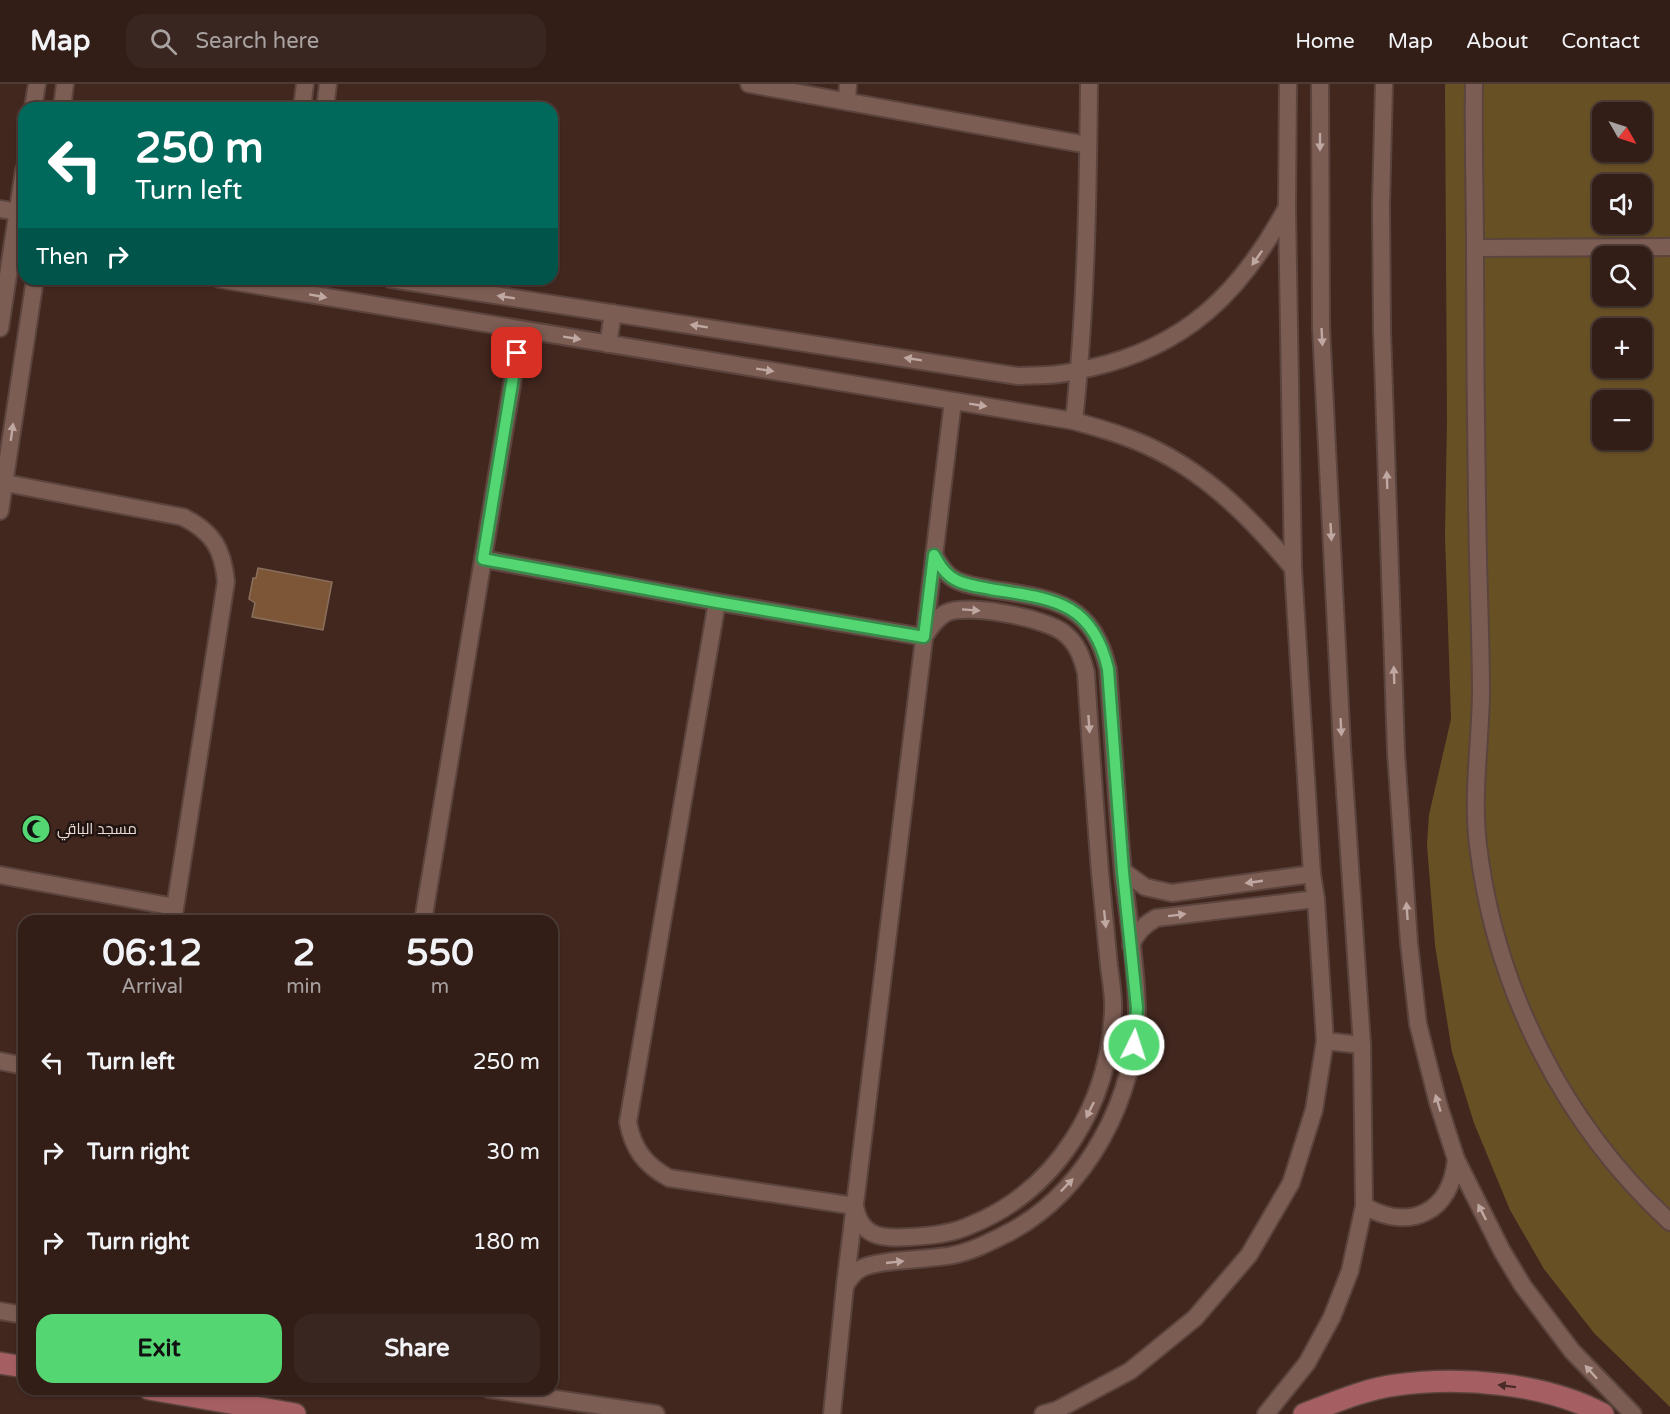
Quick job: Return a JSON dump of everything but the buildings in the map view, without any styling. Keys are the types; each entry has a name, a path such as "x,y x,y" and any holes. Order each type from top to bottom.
{"main road":[{"path":"0,1363 18,1366"},
{"path":"1304,1414 1342,1400 1395,1385 1473,1382 1517,1387 1556,1396 1604,1414"},
{"path":"184,1395 295,1414"}],"street":[{"path":"34,102 37,84"},
{"path":"63,102 65,84"},
{"path":"303,102 305,84"},
{"path":"325,102 328,84"},
{"path":"749,84 847,92 1088,146"},
{"path":"1074,421 1080,370 1089,84"},
{"path":"1043,1414 1057,1410 1130,1371 1195,1318 1249,1255 1291,1183 1314,1110 1325,1041 1316,899 1311,874 1293,568 1287,208 1288,84"},
{"path":"1266,1414 1306,1363 1332,1317 1350,1271 1364,1206 1362,1045 1342,747 1322,327 1320,84"},
{"path":"1384,84 1381,205 1382,341 1396,752 1409,943 1418,1024 1427,1064 1456,1159 1497,1242 1523,1286 1572,1351 1633,1414"},
{"path":"1474,84 1475,412 1480,696 1476,800 1478,845 1490,913 1515,996 1539,1050 1600,1145 1628,1181 1670,1222"},
{"path":"430,285 1018,376 1059,374 1135,356 1197,321 1224,297 1248,270 1269,241 1287,208"},
{"path":"0,209 18,212"},
{"path":"0,328 12,244 18,223"},
{"path":"1475,248 1670,247"},
{"path":"0,511 34,285"},
{"path":"255,285 1074,421 1124,436 1161,452 1196,473 1243,512 1293,568"},
{"path":"608,344 613,313"},
{"path":"424,915 521,330"},
{"path":"832,1414 845,1286 953,401"},
{"path":"0,875 174,914 226,582 225,565 219,549 204,530 183,517 5,483"},
{"path":"845,1286 851,1276 871,1264 931,1259 956,1255 980,1247 1014,1230 1037,1213 1071,1181 1095,1151 1113,1118 1126,1082 1134,1045 1137,1008 1123,872 1108,669 1104,650 1094,631 1079,615 1061,604 1042,598 966,585 952,578 934,555"},
{"path":"483,559 924,637"},
{"path":"717,602 628,1122 630,1137 645,1162 669,1178 855,1206"},
{"path":"855,1206 860,1223 874,1235 884,1238 928,1236 950,1232 971,1226 1002,1210 1038,1182 1054,1166 1075,1138 1092,1108 1104,1076 1111,1042 1114,1008 1100,874 1086,673 1082,658 1070,639 1051,625 1036,620 977,610 961,609 946,613 934,623 924,637"},
{"path":"1123,872 1145,887 1172,893 1311,874"},
{"path":"1131,945 1145,925 1156,918 1316,899"},
{"path":"1325,1041 1362,1045"},
{"path":"0,1061 18,1065"},
{"path":"1364,1206 1384,1216 1396,1218 1407,1218 1429,1210 1446,1195 1451,1184 1456,1159"},
{"path":"0,1311 18,1314"},
{"path":"529,1395 656,1414"}],"shaded area":[{"path":"1445,84 1670,84 1670,1407 1594,1333 1544,1269 1510,1210 1474,1123 1452,1052 1435,945 1427,845 1429,815 1451,719 1445,536 1447,420"}],"place":[{"name":"مسجد الباقي","path":"36,829"}],"route":[{"path":"517,353 483,559 924,637 934,555 952,578 966,585 1042,598 1061,604 1079,615 1094,631 1104,650 1108,669 1123,872 1137,1008 1134,1045"}]}
